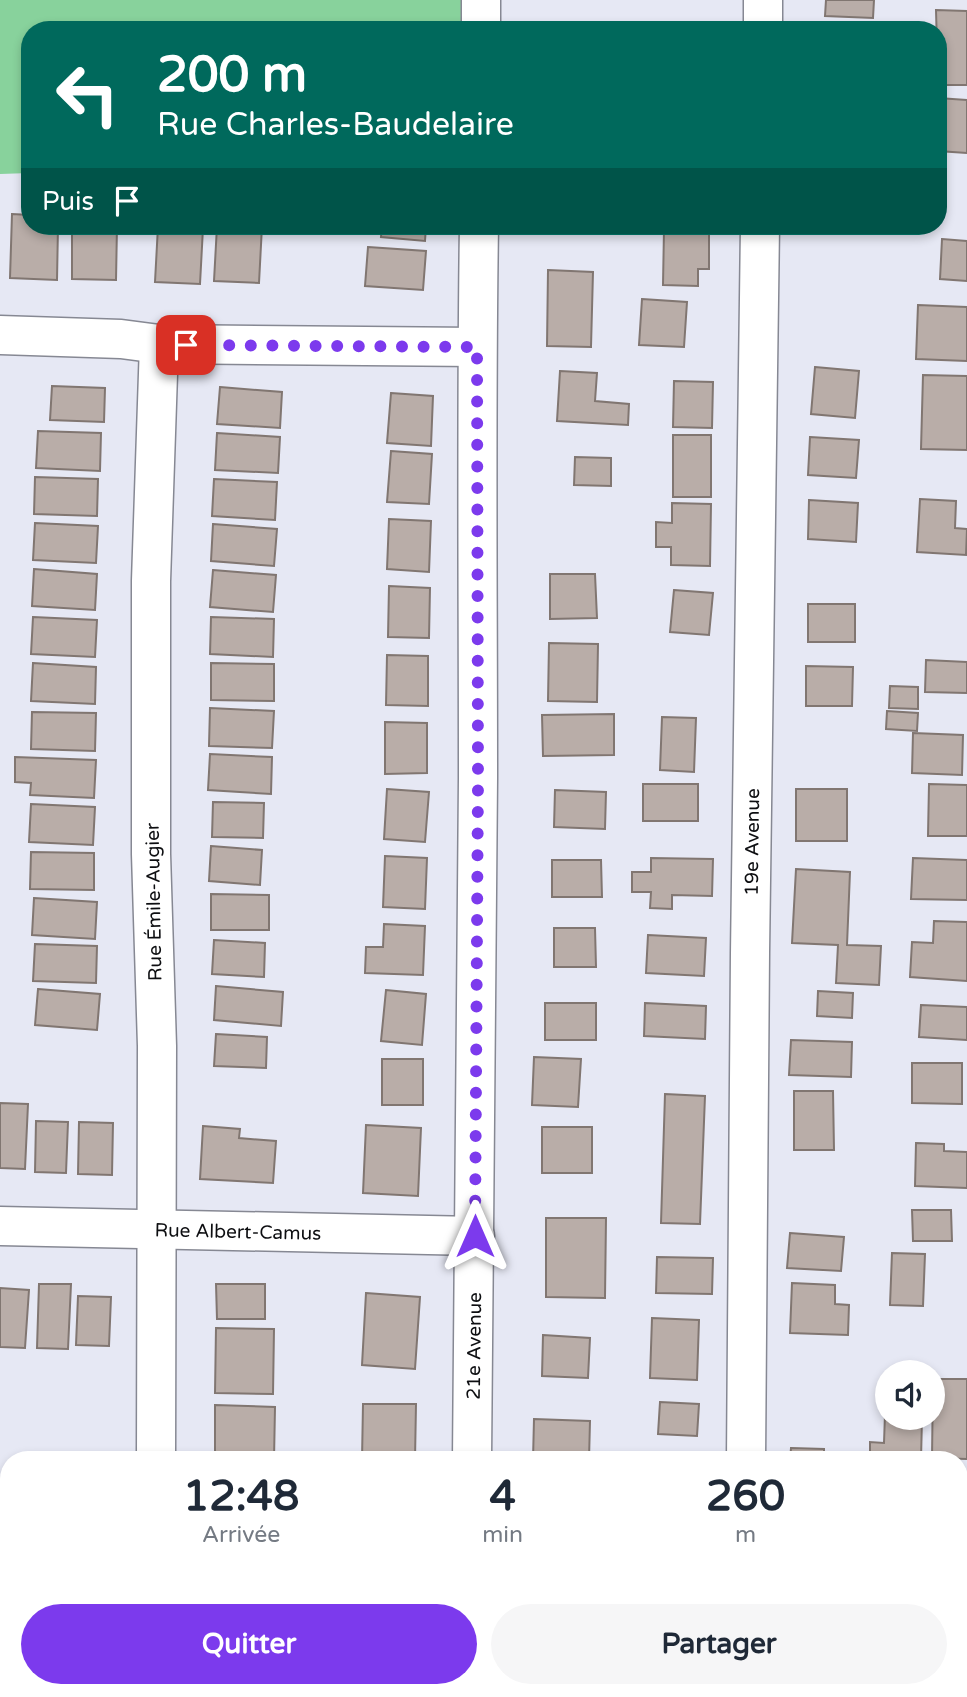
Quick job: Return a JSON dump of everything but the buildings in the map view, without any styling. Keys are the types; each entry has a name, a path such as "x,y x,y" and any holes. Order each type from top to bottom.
{"street":[{"path":"481,0 481,21"},
{"path":"763,0 763,21"},
{"name":"21e Avenue","path":"472,1451 478,795 479,235"},
{"name":"19e Avenue","path":"746,1451 760,235"},
{"path":"0,335 121,339 159,344 477,347"},
{"name":"Rue Émile-Augier","path":"156,1451 157,1046 151,854 151,581 159,344"},
{"name":"Rue Albert-Camus","path":"0,1226 475,1236"}],"green space":[{"path":"0,0 467,0 466,21 21,21 21,173 0,174"}],"route":[{"path":"186,345 477,347 475,1236"}]}
